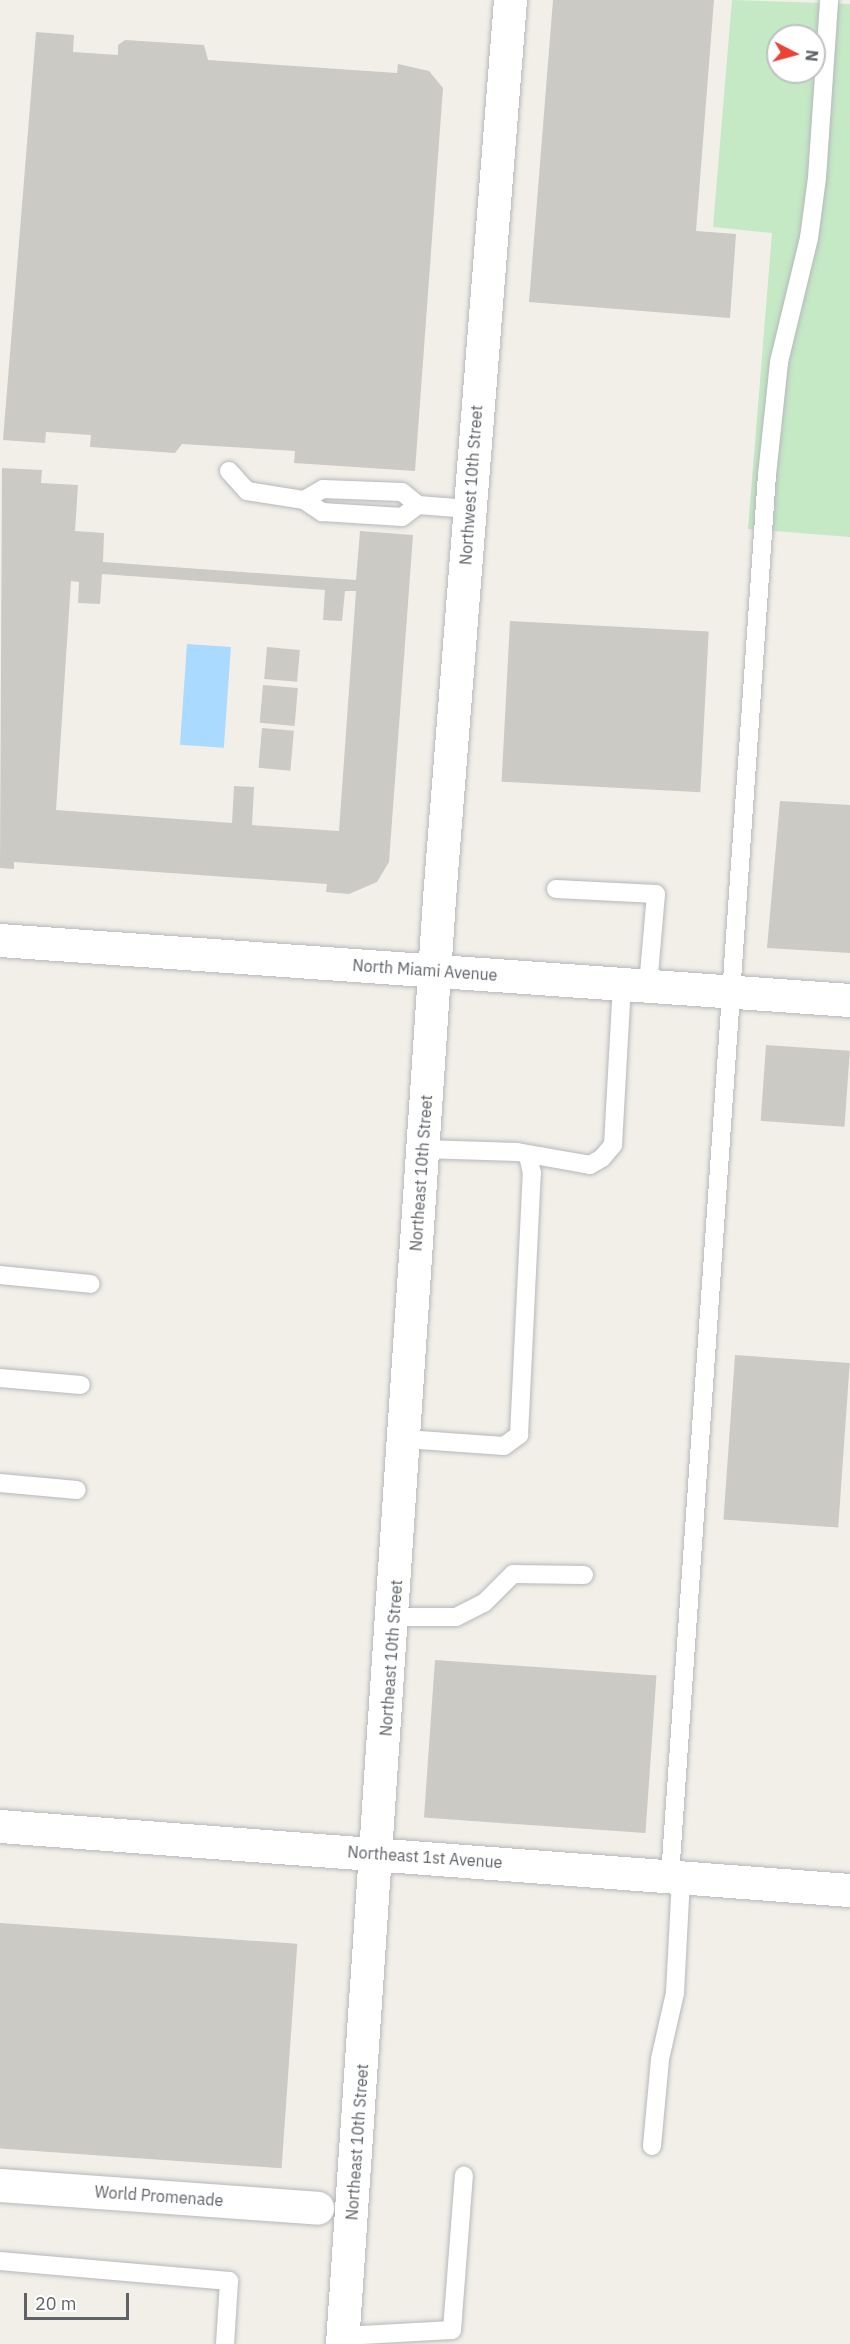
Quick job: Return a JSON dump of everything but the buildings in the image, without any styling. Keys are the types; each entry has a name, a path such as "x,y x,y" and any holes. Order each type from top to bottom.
{"street":[{"name":"Northwest 10th Street","path":"435,971 510,0"},
{"name":"North Miami Avenue","path":"0,940 850,1000"},
{"name":"Northeast 10th Street","path":"343,2340 378,1854 435,971"},
{"name":"Northeast 1st Avenue","path":"0,1826 850,1890"},
{"name":"World Promenade","path":"0,2185 317,2208"}],"lane":[{"path":"652,2146 660,2060 675,1993 675,1876 767,475 778,362 809,238 817,178 828,0"},
{"path":"229,471 247,491 304,500 322,512 402,517 418,505 469,509"},
{"path":"423,1149 528,1156 590,1165 613,1145 635,984 656,894 556,889"},
{"path":"405,1439 504,1446 519,1435 532,1173 528,1156"},
{"path":"0,1275 91,1284"},
{"path":"0,1378 81,1385"},
{"path":"0,1483 77,1490"},
{"path":"393,1617 456,1617 484,1603 513,1574 584,1575"},
{"path":"343,2340 452,2330 464,2175"},
{"path":"0,2261 229,2281 225,2344"}],"green space":[{"path":"732,0 850,4 850,537 748,529 772,233 713,227"}],"water":[{"path":"187,644 231,647 224,748 180,745"}]}
